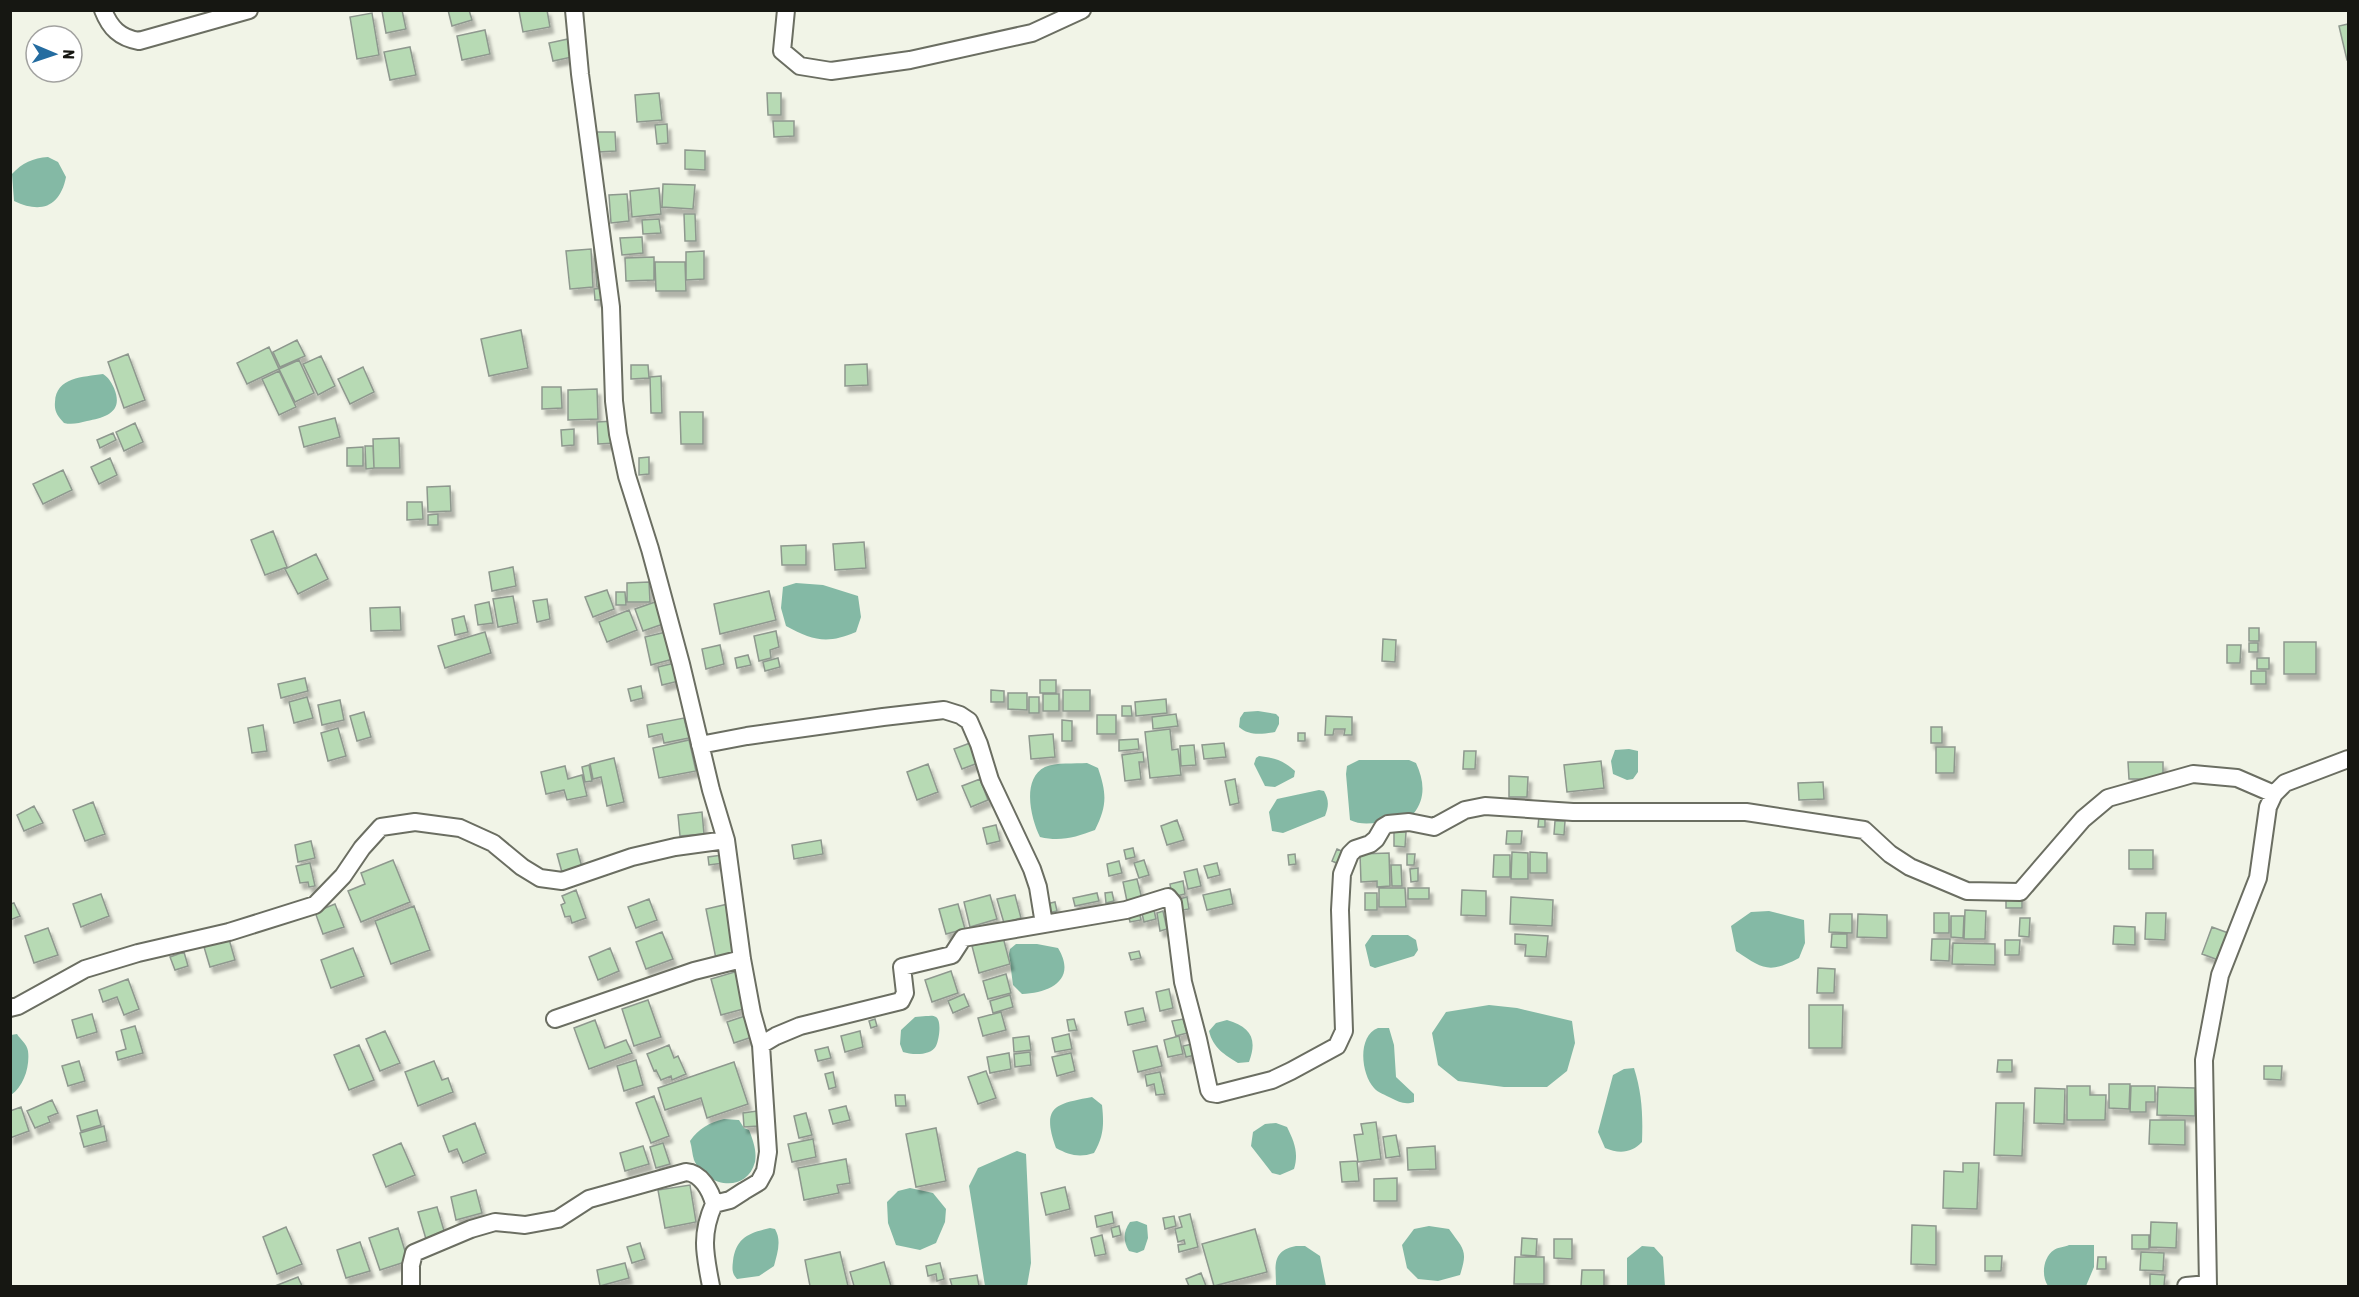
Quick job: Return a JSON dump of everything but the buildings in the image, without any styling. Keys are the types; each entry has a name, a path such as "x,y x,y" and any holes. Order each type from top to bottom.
{"street":[{"path":"103,10 110,25 119,34 126,39 139,40 249,10"},
{"path":"574,10 580,74 611,307 614,401 618,434 627,476 650,549 726,840 742,959 752,1013 761,1045 768,1152 765,1171 759,1182 730,1200 714,1204"},
{"path":"786,10 782,51 800,66 831,71 910,60 1032,33 1082,10"},
{"path":"700,745 747,736 944,710 960,715 969,721 990,780 1032,868 1038,887 1044,924"},
{"path":"2186,1287 2208,1285 2204,1060 2220,975 2258,878 2268,807 2274,794 2285,783 2349,759"},
{"path":"761,1045 800,1026 901,1001 905,993 902,966 952,955 963,938 1092,917 1143,906 1167,897 1172,898 1182,982 1209,1090 1211,1094 1217,1094 1272,1080 1337,1046 1344,1031 1340,910 1342,874 1350,854 1355,849 1370,844 1388,824 1409,822 1434,827 1465,810 1485,806 1573,812 1746,812 1864,830 1890,854 1910,867 1967,891 2020,892 2083,819 2108,798 2193,774 2237,778 2274,794"},
{"path":"10,1008 18,1006 85,969 138,953 229,932 315,905 343,876 362,848 381,827 415,822 460,828 493,843 522,867 540,878 562,881 632,857 675,847 726,840"},
{"path":"555,1019 694,972 742,959"},
{"path":"411,1287 411,1265 414,1252 495,1222 525,1226 558,1219 589,1199 686,1172 697,1176 704,1184 714,1204 705,1230 704,1247 711,1287"}],"shaded area":[{"path":"48,157 58,162 66,177 59,195 48,205 41,207 14,201 12,174 28,162"},
{"path":"103,374 114,388 117,403 115,408 101,418 76,424 64,423 55,409 60,388 72,380"},
{"path":"796,583 823,585 858,596 861,617 856,632 837,638 821,639 804,635 786,626 781,608 783,587"},
{"path":"1258,711 1276,714 1279,717 1279,724 1275,732 1251,733 1239,727 1240,718 1244,712"},
{"path":"1615,750 1638,751 1638,772 1633,779 1627,780 1613,774 1611,761"},
{"path":"1259,756 1286,764 1295,771 1294,777 1275,787 1265,786 1254,764"},
{"path":"1359,760 1409,760 1416,763 1421,776 1422,795 1414,813 1373,823 1350,820 1347,766"},
{"path":"1087,763 1098,768 1104,793 1104,807 1095,830 1068,838 1040,837 1031,810 1030,790 1033,780 1045,767 1055,764"},
{"path":"1319,790 1324,791 1328,800 1325,816 1283,833 1272,831 1269,812 1277,799"},
{"path":"1769,911 1804,920 1805,943 1799,958 1773,968 1753,962 1736,951 1731,926 1751,912"},
{"path":"1372,935 1408,935 1416,940 1418,950 1414,956 1375,968 1370,966 1365,945"},
{"path":"1016,944 1037,944 1058,948 1063,959 1063,976 1043,991 1022,994 1013,985 1009,954 1010,949"},
{"path":"1489,1005 1517,1008 1572,1021 1575,1043 1567,1071 1547,1087 1504,1087 1458,1081 1438,1065 1432,1033 1446,1012"},
{"path":"935,1016 939,1022 939,1035 934,1049 930,1052 916,1054 903,1052 900,1044 901,1030 915,1017"},
{"path":"1227,1020 1241,1026 1250,1035 1253,1046 1249,1062 1238,1063 1224,1054 1213,1042 1209,1031 1216,1023"},
{"path":"1378,1028 1389,1028 1394,1045 1396,1077 1414,1094 1414,1102 1397,1101 1378,1091 1366,1074 1364,1047 1371,1032"},
{"path":"17,1034 27,1048 28,1063 23,1081 11,1095 11,1035"},
{"path":"1634,1068 1641,1104 1642,1142 1630,1150 1620,1152 1610,1150 1605,1148 1598,1132 1613,1075 1624,1069"},
{"path":"1092,1097 1102,1105 1103,1118 1101,1135 1094,1153 1074,1155 1056,1148 1050,1123 1054,1109 1069,1102"},
{"path":"724,1119 739,1120 744,1128 749,1130 755,1150 755,1162 750,1172 735,1183 716,1181 699,1169 694,1160 690,1141 705,1127"},
{"path":"1276,1123 1287,1127 1296,1152 1294,1169 1280,1175 1272,1173 1251,1146 1253,1132 1265,1124"},
{"path":"1017,1151 1026,1154 1031,1263 1027,1286 985,1286 969,1186 978,1168"},
{"path":"910,1188 933,1193 946,1209 945,1222 936,1243 920,1250 896,1245 888,1223 887,1202 898,1191"},
{"path":"1137,1221 1147,1225 1148,1238 1144,1250 1137,1253 1129,1251 1125,1236 1130,1222"},
{"path":"1429,1226 1449,1229 1461,1246 1464,1260 1460,1275 1438,1281 1418,1279 1407,1268 1402,1245 1414,1229"},
{"path":"775,1229 778,1238 774,1266 759,1276 737,1279 733,1273 733,1264 740,1242 755,1232"},
{"path":"2069,1245 2094,1245 2094,1267 2086,1286 2048,1286 2044,1272 2047,1257 2056,1249"},
{"path":"1305,1246 1320,1256 1326,1286 1276,1286 1276,1266 1279,1256 1288,1248"},
{"path":"1642,1246 1654,1247 1663,1257 1665,1286 1627,1286 1627,1258"}]}
